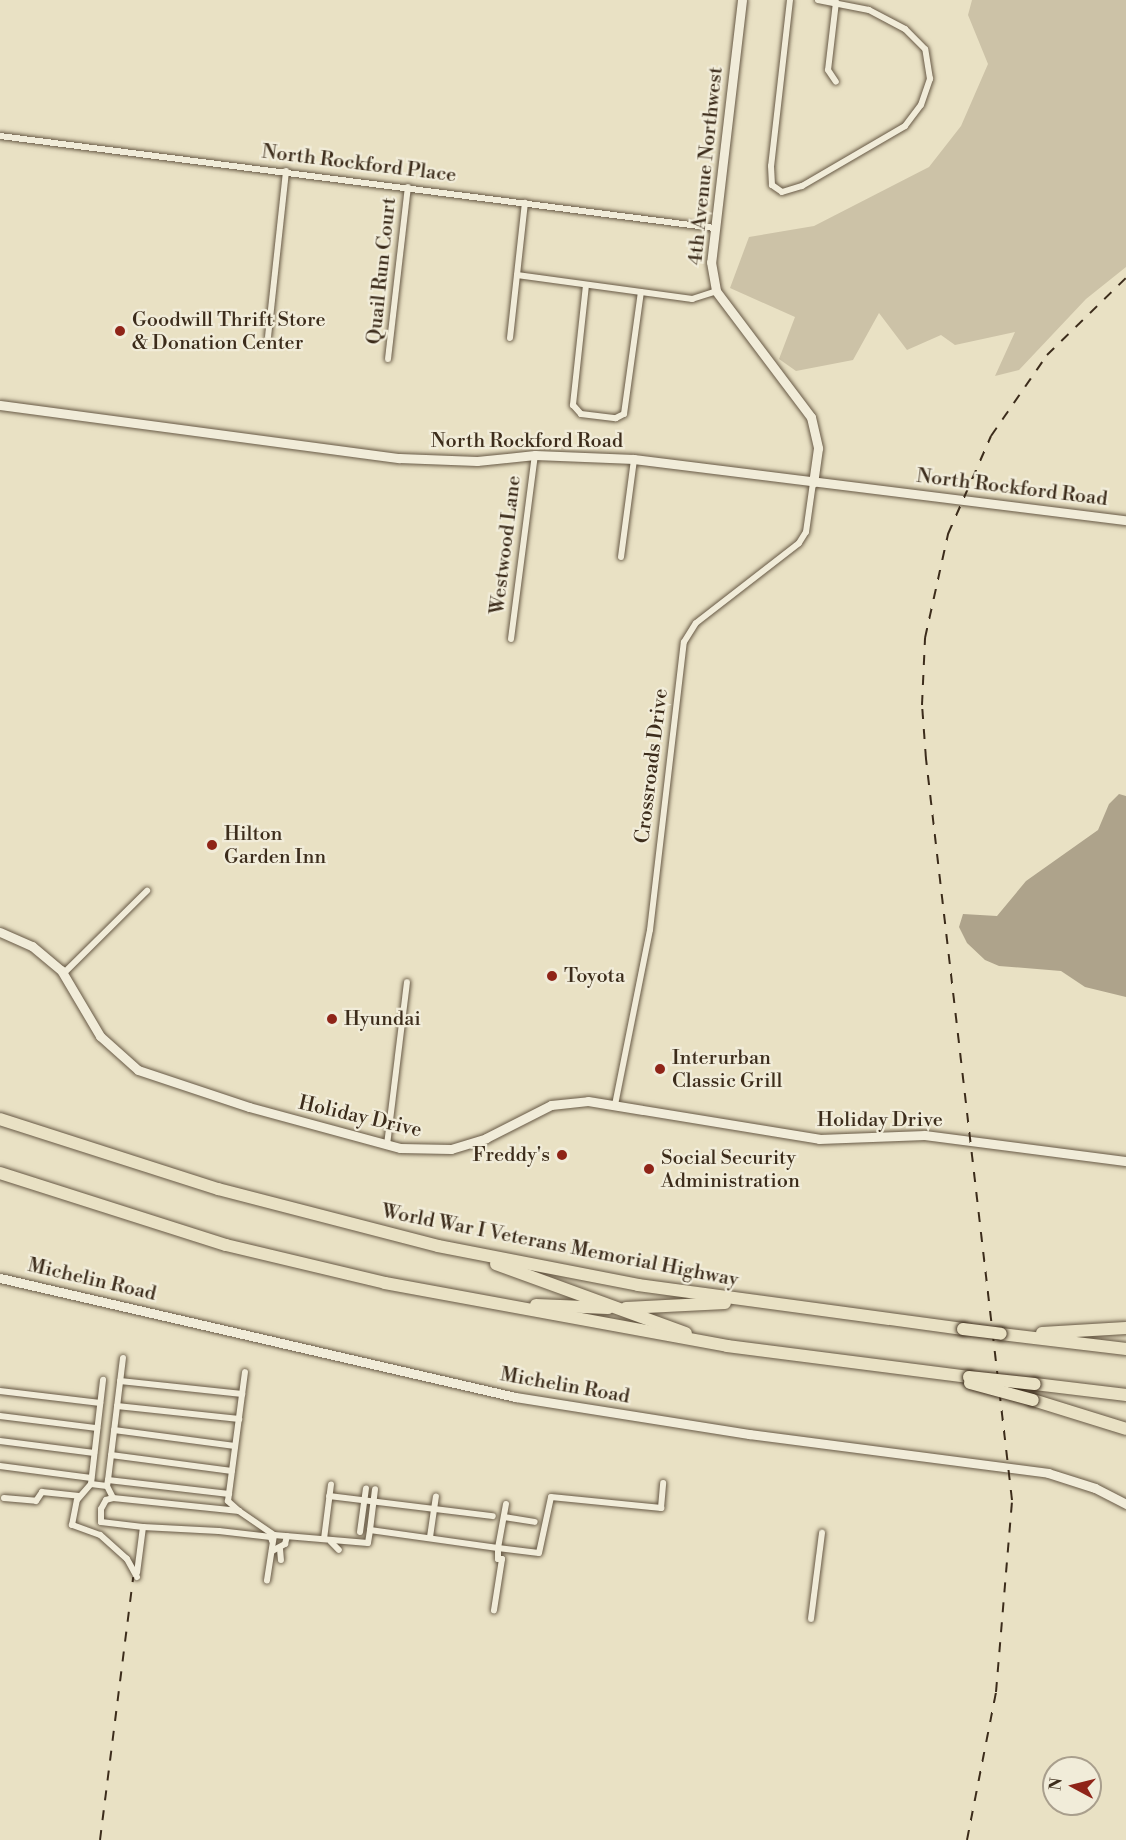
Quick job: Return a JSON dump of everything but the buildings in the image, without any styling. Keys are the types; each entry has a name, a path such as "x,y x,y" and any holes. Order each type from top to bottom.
{"highway":[{"name":"World War I Veterans Memorial Highway","path":"0,1119 207,1186 438,1246 745,1302 1126,1349"},
{"path":"0,1173 225,1245 451,1295 727,1346 945,1374 1126,1429"},
{"path":"438,1246 727,1346"},
{"path":"451,1295 529,1305 618,1308 745,1302"},
{"path":"1027,1335 1126,1328"},
{"path":"970,1380 1035,1384 1126,1395"}],"street":[{"name":"4th Avenue Northwest","path":"742,0 711,262 716,291 811,417 818,447 813,483"},
{"path":"790,0 771,166 772,185 782,192 802,186 891,136 914,117 927,93 929,56 916,37 883,16 836,2 820,0"},
{"path":"836,2 828,70 837,82"},
{"name":"North Rockford Place","path":"0,136 286,171 714,228"},
{"path":"268,337 286,171"},
{"name":"Quail Run Court","path":"388,359 408,187"},
{"path":"510,338 525,203"},
{"path":"517,275 692,299 716,291"},
{"path":"586,285 573,405 581,414 616,418 624,414 641,292"},
{"name":"North Rockford Road","path":"0,405 399,458 477,460 535,455 634,459 1126,520"},
{"name":"Westwood Lane","path":"511,639 535,455"},
{"path":"621,557 634,459"},
{"name":"Crossroads Drive","path":"615,1105 647,949 684,642 696,623 799,543 806,532 813,483"},
{"path":"64,973 147,891"},
{"name":"Holiday Drive","path":"0,932 37,950 64,973 100,1036 138,1070 206,1094 387,1145 442,1151 486,1138 551,1105 588,1101 819,1139 925,1135 1126,1161"},
{"path":"387,1145 407,982"},
{"name":"Michelin Road","path":"0,1278 516,1397 749,1434 1048,1473 1095,1488 1126,1504"},
{"path":"113,1498 108,1483 123,1358"},
{"path":"245,1372 228,1501 274,1535 334,1542 339,1551 340,1541"},
{"path":"104,1380 91,1481 80,1496 72,1525 100,1535 137,1575 143,1527"},
{"path":"120,1381 242,1394"},
{"path":"0,1391 100,1403"},
{"path":"117,1406 239,1419"},
{"path":"0,1416 97,1428"},
{"path":"114,1430 235,1446"},
{"path":"0,1441 94,1453"},
{"path":"111,1455 232,1471"},
{"path":"0,1466 91,1481 229,1494"},
{"path":"370,1530 539,1553 551,1497 661,1508 663,1483"},
{"path":"324,1539 331,1484"},
{"path":"360,1532 366,1488"},
{"path":"273,1542 287,1537 368,1543 375,1489"},
{"path":"4,1498 36,1501 42,1492 80,1496"},
{"path":"329,1496 493,1516"},
{"path":"430,1537 436,1496"},
{"path":"239,1511 113,1498 106,1500 101,1509 101,1522 229,1532 271,1537 273,1542"},
{"path":"494,1610 502,1559 498,1559 498,1548 506,1504"},
{"path":"504,1517 535,1522"},
{"path":"811,1619 822,1533"},
{"path":"267,1580 274,1535"},
{"path":"281,1560 280,1549 287,1537"},
{"path":"272,1551 280,1549"}],"shaded area":[{"path":"972,0 1126,0 1126,267 1086,299 1019,370 995,376 1015,332 955,345 941,335 907,350 879,313 853,360 796,371 779,359 795,317 730,288 749,237 814,226 929,167 961,126 988,64 968,15"},
{"path":"1119,794 1126,796 1126,997 1085,987 1061,971 999,966 985,960 967,943 959,927 963,914 997,916 1026,881 1098,830 1109,804"}],"railway":[{"path":"967,1840 996,1692 1012,1500 926,759 922,705 925,638 948,534 991,436 1047,355 1126,278"},
{"path":"100,1840 133,1577"}],"place":[{"name":"Goodwill Thrift Store & Donation Center","path":"120,331"},
{"name":"Hilton Garden Inn","path":"212,845"},
{"name":"Toyota","path":"552,976"},
{"name":"Hyundai","path":"332,1019"},
{"name":"Interurban Classic Grill","path":"660,1069"},
{"name":"Freddy's","path":"562,1155"},
{"name":"Social Security Administration","path":"649,1169"}]}
